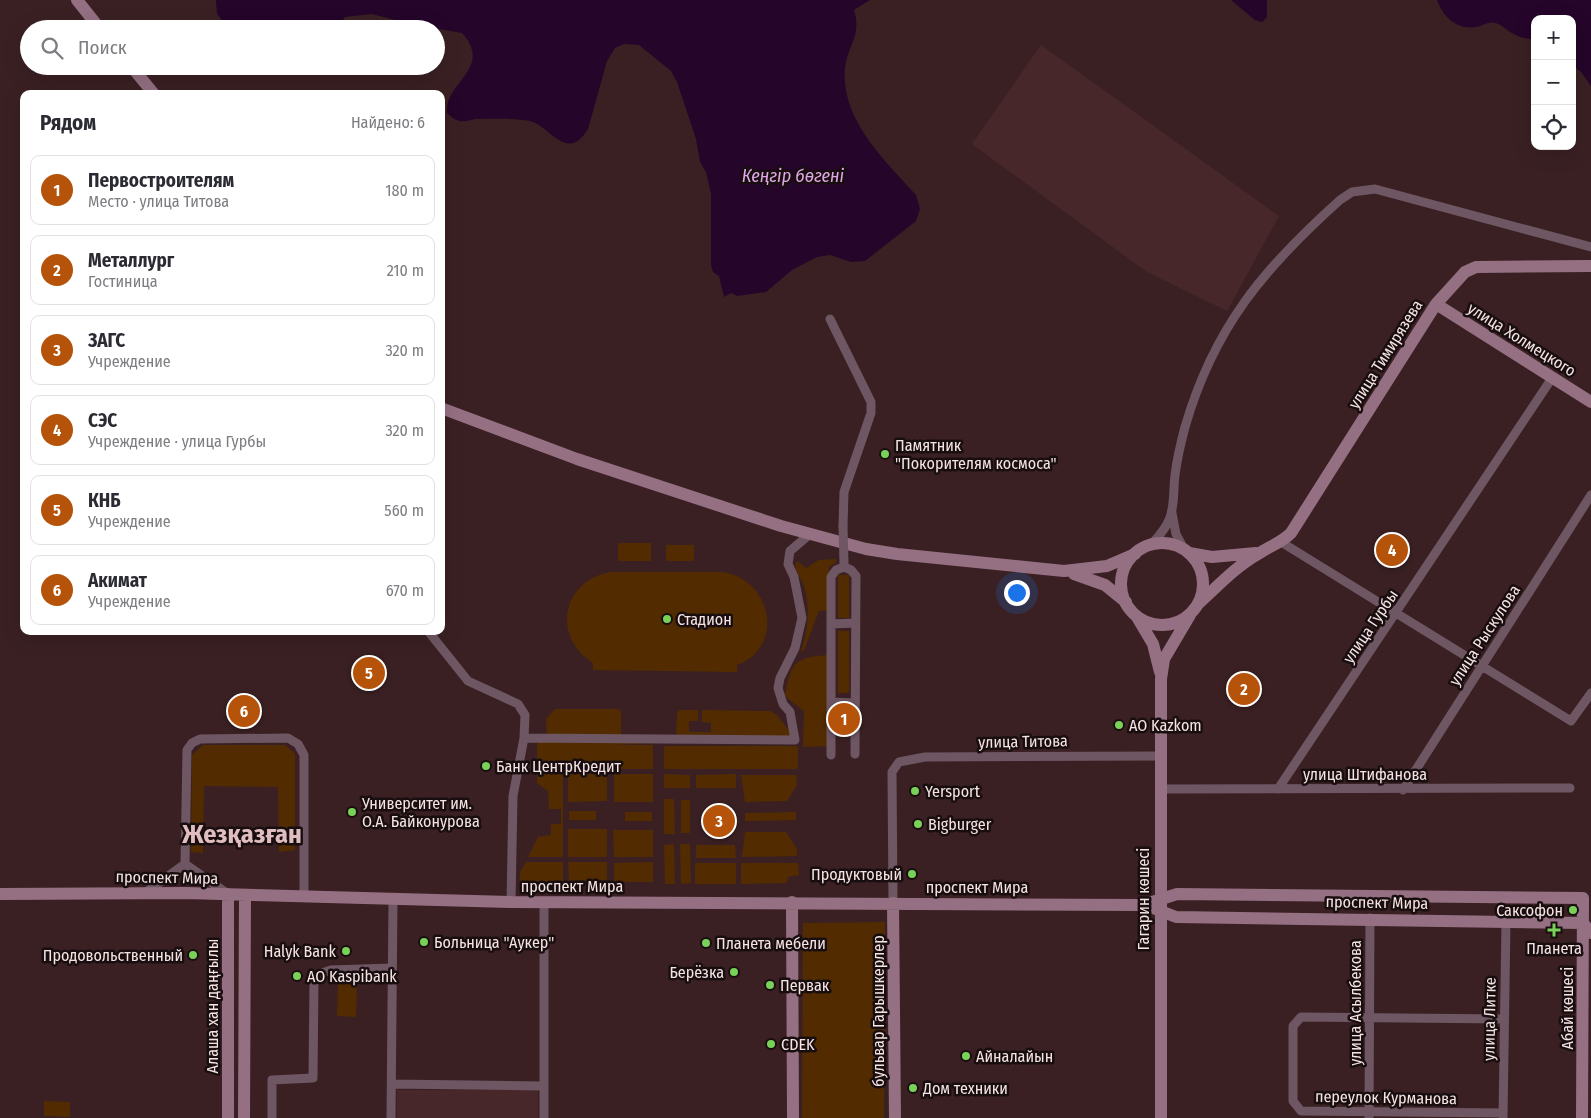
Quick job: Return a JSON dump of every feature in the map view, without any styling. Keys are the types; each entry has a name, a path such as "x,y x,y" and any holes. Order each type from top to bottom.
{"street":[{"path":"77,0 93,20"},
{"path":"138,75 151,90"},
{"path":"1161,679 1164,658 1194,610 1203,591 1202,576 1197,562 1186,551 1176,534 1172,513 1176,473 1185,427 1210,358 1242,302 1319,219 1352,192 1375,189 1591,247"},
{"name":"улица Тимирязева","path":"1258,553 1282,542 1302,516 1436,304 1465,272 1476,267 1591,266"},
{"name":"улица Холмецкого","path":"1436,304 1591,402"},
{"path":"830,320 871,402 871,414 844,492 844,565"},
{"name":"улица Гурбы","path":"1278,789 1552,378"},
{"path":"445,410 577,459 810,534 897,554 1064,571 1107,566 1151,545 1164,529 1172,513"},
{"name":"улица Рыскулова","path":"1403,790 1591,496"},
{"path":"524,738 795,740 790,712 783,704 778,688 780,678 795,648 802,618 794,577 788,564 790,550 810,534"},
{"path":"1282,542 1571,721 1588,704 1591,693"},
{"path":"1151,545 1170,544 1186,551 1212,557 1258,553"},
{"path":"1135,614 1149,623 1166,625 1182,620 1231,574 1258,553"},
{"path":"1126,602 1121,585 1122,576 1129,560 1135,554"},
{"path":"844,565 856,576 856,754"},
{"path":"831,755 831,576 844,565"},
{"path":"1064,571 1105,585 1126,602 1153,644 1161,679"},
{"path":"831,624 855,623"},
{"path":"431,635 468,681 518,704 525,715 524,738 513,796 510,902"},
{"name":"Гагарин көшесі","path":"1161,679 1159,905 1161,1118"},
{"path":"832,702 855,703"},
{"path":"185,864 187,750 192,743 200,740 288,738 298,744 304,755 304,896"},
{"name":"улица Титова","path":"893,903 892,772 899,762 917,757 1161,756"},
{"name":"улица Штифанова","path":"1160,789 1403,790 1570,788"},
{"path":"145,893 185,864"},
{"path":"185,864 228,894"},
{"name":"проспект Мира","path":"0,894 228,894 510,902 1159,905 1176,894 1587,894"},
{"name":"Алаша хан даңғылы","path":"228,894 228,1118"},
{"name":"Абай көшесі","path":"1582,1118 1587,1094 1587,894"},
{"name":"Алаша хан даңғылы","path":"244,1118 245,895"},
{"path":"392,1118 393,900"},
{"path":"544,902 544,1118"},
{"path":"792,902 793,1118"},
{"name":"бульвар Гарышкерлер","path":"893,903 895,1118"},
{"name":"проспект Мира","path":"1159,905 1176,917 1506,921 1587,928"},
{"name":"улица Асылбекова","path":"1369,1115 1370,918"},
{"name":"улица Литке","path":"1503,1115 1506,921"},
{"path":"272,1118 272,1080 313,1078 314,980 322,973 331,970 392,968"},
{"name":"переулок Курманова","path":"1503,1115 1369,1115 1301,1111 1293,1101 1293,1026 1301,1018 1504,1019"},
{"path":"392,1084 543,1086"}],"shaded area":[{"path":"1041,45 1279,216 1227,311 1147,272 972,144"},
{"path":"618,543 651,543 651,561 618,561"},
{"path":"666,545 694,545 694,561 666,561"},
{"path":"836,559 836,562 829,567 829,610 819,611 804,650 801,652 807,627 808,611 804,586 796,570 797,561 806,568 819,560"},
{"path":"611,572 723,572 740,578 753,588 762,601 767,616 767,630 762,645 752,656 737,665 737,672 593,670 593,663 580,652 571,639 567,625 568,611 573,597 582,586 594,577"},
{"path":"838,575 849,575 849,618 838,618"},
{"path":"838,631 849,631 849,693 838,693"},
{"path":"829,655 828,746 803,747 804,711 785,696 789,676 792,669 801,660"},
{"path":"555,709 618,709 621,712 621,735 547,735 546,719"},
{"path":"679,710 698,710 698,721 689,721 689,732 711,732 711,723 702,722 702,710 770,711 777,715 793,736 679,736 676,733"},
{"path":"540,741 651,743 614,745 653,745 653,769 566,769 537,759 537,744"},
{"path":"203,745 285,745 295,754 295,850 279,852 278,787 204,786 203,853 191,852 192,755"},
{"path":"664,746 798,746 798,769 664,769"},
{"path":"537,765 563,774 563,857 528,857 538,837 551,835 551,824 561,824 561,809 549,809 548,791 537,783"},
{"path":"568,774 607,774 607,801 568,802"},
{"path":"614,774 653,774 653,802 614,802"},
{"path":"664,774 690,775 690,788 664,788"},
{"path":"736,774 736,788 696,788 696,775"},
{"path":"741,775 796,775 797,785 787,801 745,802"},
{"path":"664,799 674,799 675,834 664,834"},
{"path":"681,800 690,800 690,833 681,833"},
{"path":"569,811 596,811 596,820 569,820"},
{"path":"625,812 652,812 652,821 625,821"},
{"path":"796,812 796,820 745,821 745,813"},
{"path":"568,829 607,829 607,857 568,857"},
{"path":"613,830 653,830 653,857 614,857"},
{"path":"745,832 786,832 797,849 797,856 742,857"},
{"path":"674,844 675,884 665,884 664,845"},
{"path":"680,844 690,844 691,883 681,884"},
{"path":"696,845 735,845 736,858 696,858"},
{"path":"526,862 563,862 563,881 520,881 520,872"},
{"path":"568,862 607,862 607,880 569,881"},
{"path":"653,862 653,882 614,882 614,863"},
{"path":"695,863 736,863 736,884 695,884"},
{"path":"741,863 798,863 799,875 788,877 787,883 741,884"},
{"path":"885,922 884,1118 802,1118 803,923"},
{"path":"338,982 357,983 356,1017 337,1016"},
{"path":"397,1090 538,1090 538,1118 397,1118"},
{"path":"44,1101 70,1102 70,1117 44,1116"}],"water":[{"name":"Кеңгір бөгені","path":"216,0 870,0 854,10 856,27 845,68 845,87 857,122 891,168 916,195 920,209 916,221 865,261 851,262 830,255 817,257 792,270 766,292 737,296 731,293 724,297 719,276 713,272 711,265 711,194 706,172 700,162 696,139 677,82 671,71 639,45 624,44 615,48 607,61 588,129 580,139 573,143 565,143 530,121 518,119 475,119 458,121 447,113 448,102 471,66 473,56 470,46 462,33 445,30 445,20 395,20 372,14 345,17 343,20 222,20 217,14"},
{"path":"1231,0 1267,0 1267,17 1262,22 1255,20"},
{"path":"1437,0 1591,0 1591,86 1576,68 1576,15 1531,15 1531,39 1517,36 1495,23 1469,27 1457,24 1447,17"}],"place":[{"name":"Памятник \"Покорителям космоса\"","path":"885,454"},
{"name":"СЭС","path":"1392,550"},
{"name":"Стадион","path":"667,619"},
{"name":"КНБ","path":"369,673"},
{"name":"Металлург","path":"1244,689"},
{"name":"Акимат","path":"244,711"},
{"name":"Первостроителям","path":"844,719"},
{"name":"AO Kazkom","path":"1119,725"},
{"name":"Банк ЦентрКредит","path":"486,766"},
{"name":"Yersport","path":"915,791"},
{"name":"Университет им. О.А. Байконурова","path":"352,812"},
{"name":"ЗАГС","path":"719,821"},
{"name":"Bigburger","path":"918,824"},
{"name":"Продуктовый","path":"912,874"},
{"name":"Саксофон","path":"1573,910"},
{"name":"Планета","path":"1554,930"},
{"name":"Больница \"Аукер\"","path":"424,942"},
{"name":"Планета мебели","path":"706,943"},
{"name":"Halyk Bank","path":"346,951"},
{"name":"Продовольственный","path":"193,955"},
{"name":"Берёзка","path":"734,972"},
{"name":"AO Kaspibank","path":"297,976"},
{"name":"Первак","path":"770,985"},
{"name":"CDEK","path":"771,1044"},
{"name":"Айналайын","path":"966,1056"},
{"name":"Дом техники","path":"913,1088"}],"district":[{"name":"Жезқазған","path":"242,834"}]}
